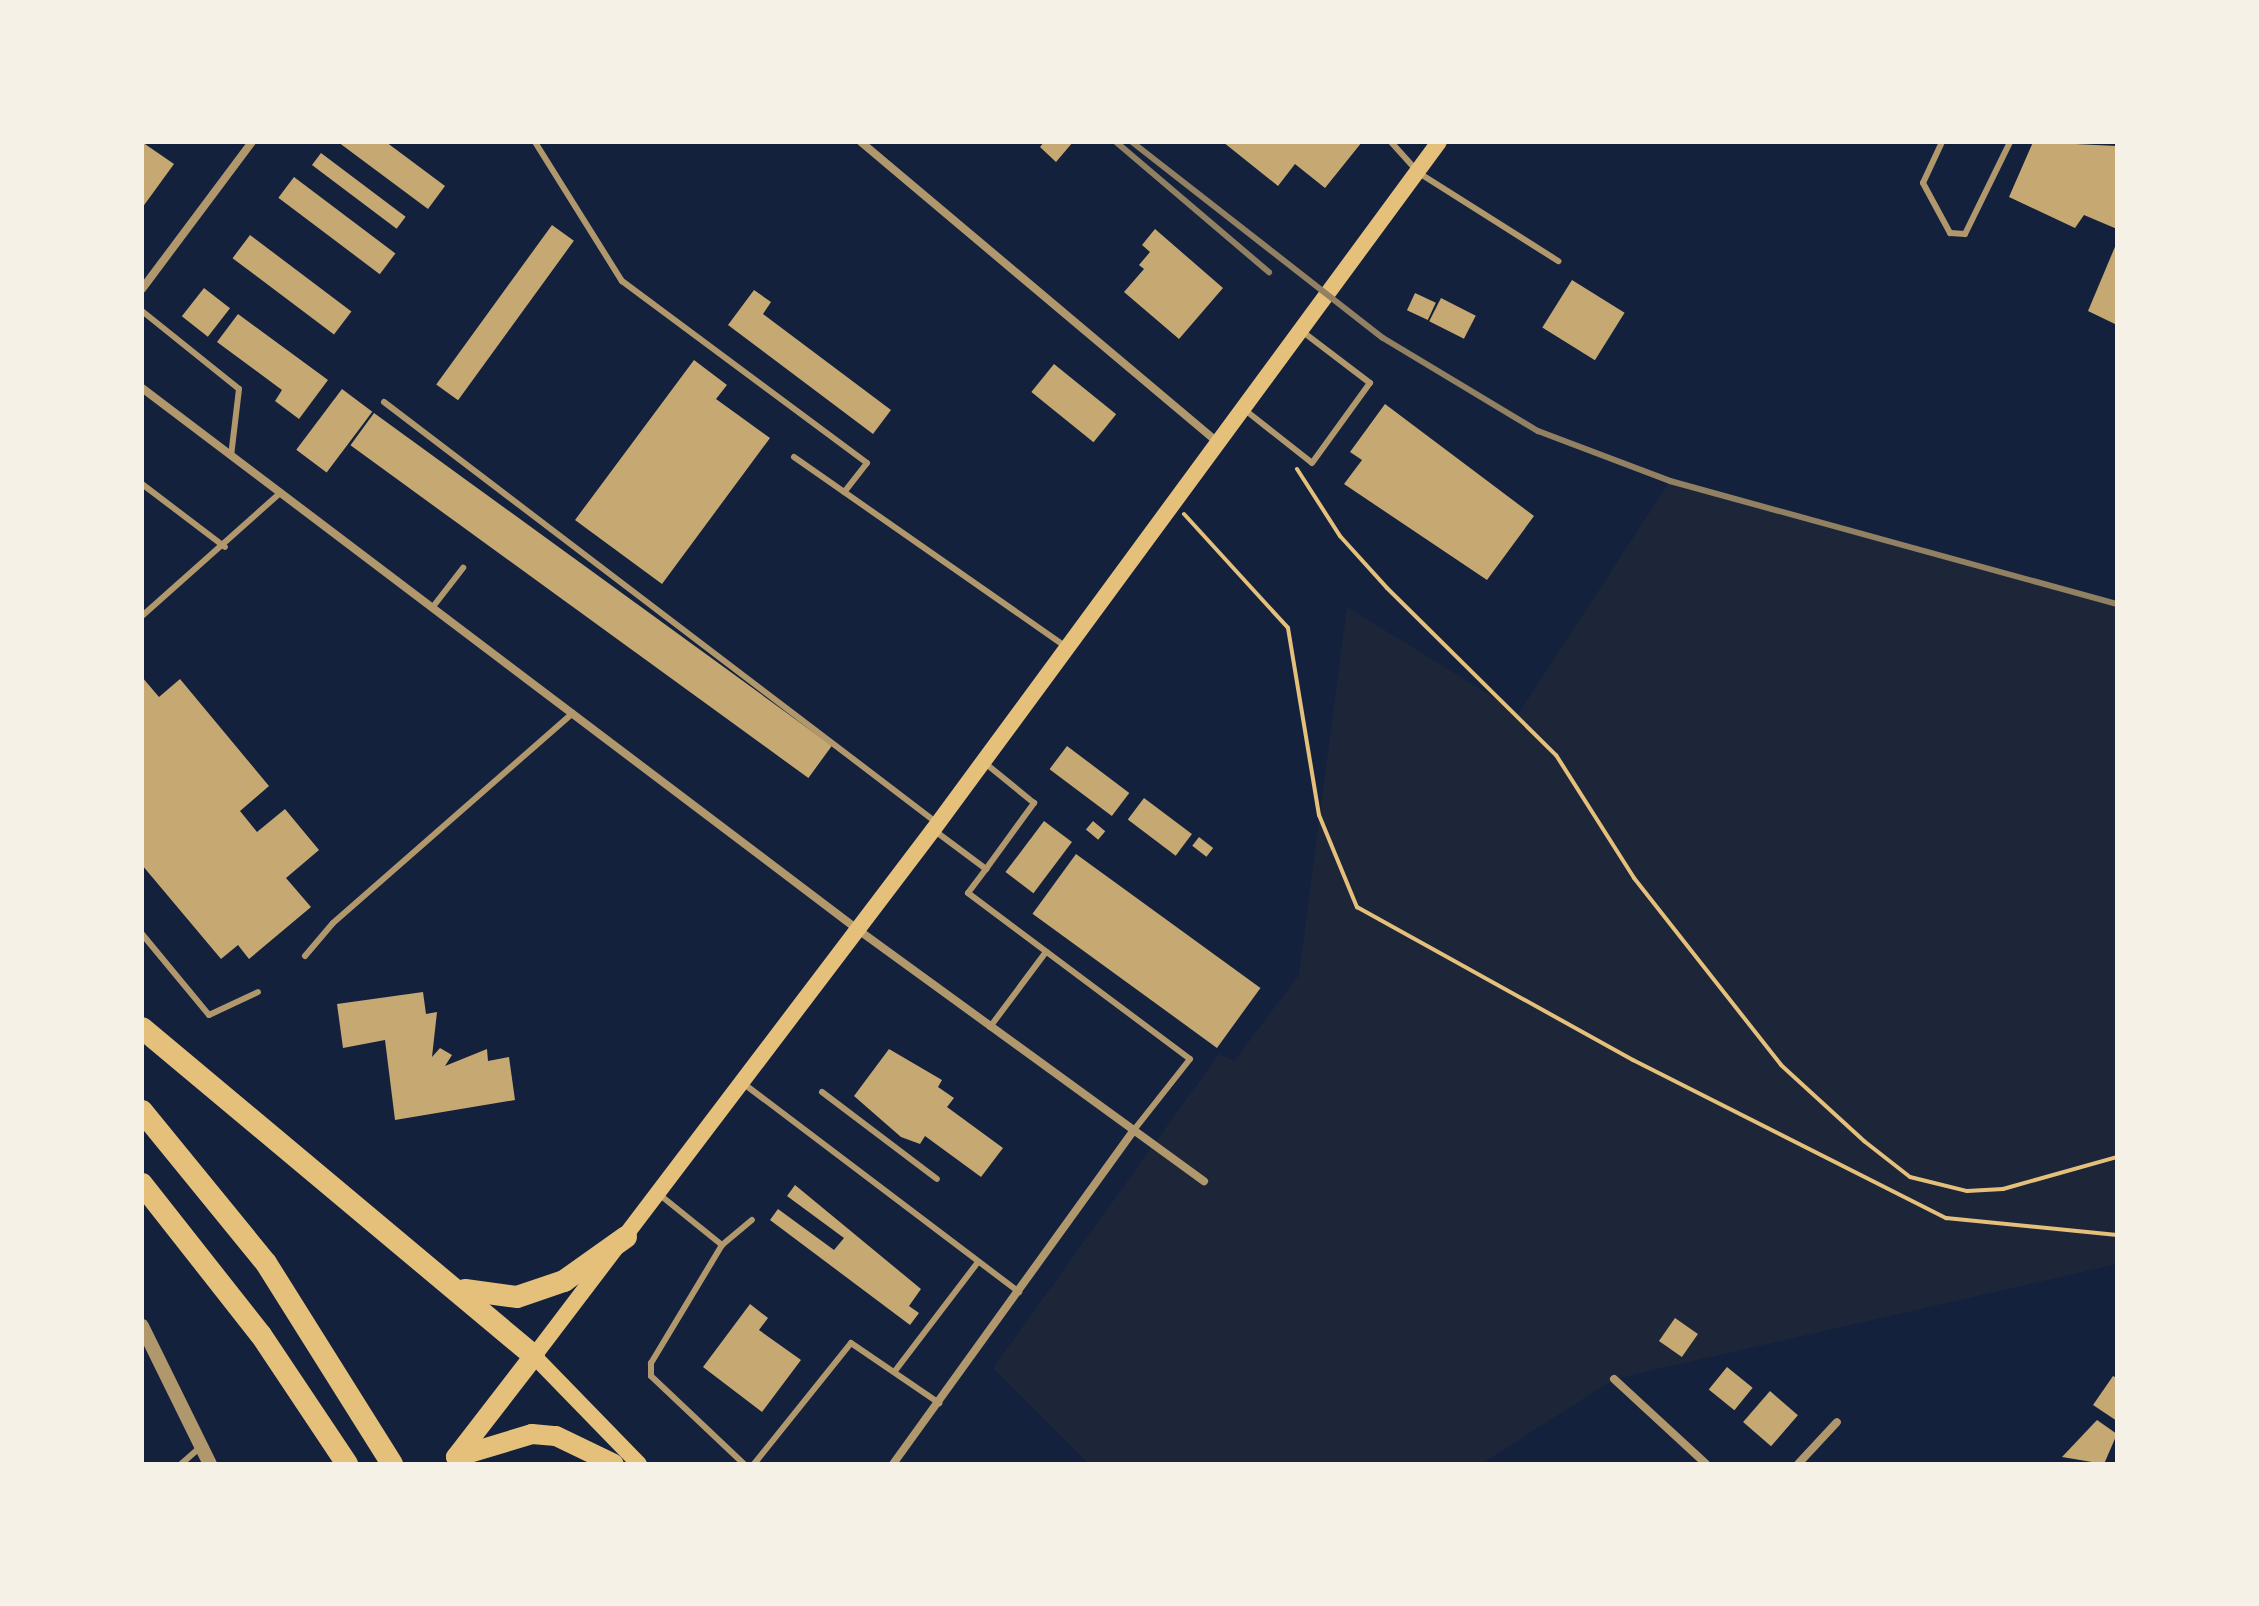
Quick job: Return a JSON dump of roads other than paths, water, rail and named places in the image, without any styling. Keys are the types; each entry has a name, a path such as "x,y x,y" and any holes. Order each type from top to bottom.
{"highway":[{"path":"142,1028 456,1286 534,1356"},
{"path":"142,1111 266,1263 366,1417 392,1464"},
{"path":"142,1184 344,1457"},
{"path":"456,1286 517,1297 564,1281 626,1237"}],"main road":[{"path":"454,1460 660,1195 741,1082 1328,299 1439,142"},
{"path":"534,1356 639,1464"},
{"path":"454,1460 532,1434 556,1436 614,1464"}],"street":[{"path":"142,289 252,142"},
{"path":"861,142 1218,443"},
{"path":"142,388 857,929 1204,1181"},
{"path":"893,1464 1020,1293 1134,1130"},
{"path":"142,1326 210,1464"},
{"path":"1614,1379 1706,1464"},
{"path":"1798,1464 1837,1422"}],"lane":[{"path":"535,142 622,281 867,463 844,492"},
{"path":"1391,142 1419,173 1558,261"},
{"path":"1942,142 1923,183 1950,233 1965,234 2010,142"},
{"path":"142,311 239,389 231,456"},
{"path":"1245,410 1312,463 1370,383 1303,332"},
{"path":"384,402 935,826 986,869"},
{"path":"794,457 1066,647"},
{"path":"142,484 225,547"},
{"path":"142,616 225,547 280,493"},
{"path":"432,608 463,568"},
{"path":"305,956 333,923 573,713"},
{"path":"982,760 1034,803 968,893 1190,1059 1134,1130"},
{"path":"142,934 209,1015 258,992"},
{"path":"990,1027 1046,952"},
{"path":"741,1082 1020,1293"},
{"path":"822,1092 937,1179"},
{"path":"660,1195 722,1245"},
{"path":"744,1464 650,1370 722,1245 752,1220"},
{"path":"895,1371 978,1262"},
{"path":"754,1464 846,1345 857,1344 939,1403"},
{"path":"181,1464 202,1446"}],"railway":[{"path":"1116,142 1269,272"},
{"path":"1132,142 1383,338 1538,431 1670,481 2117,604"}]}
